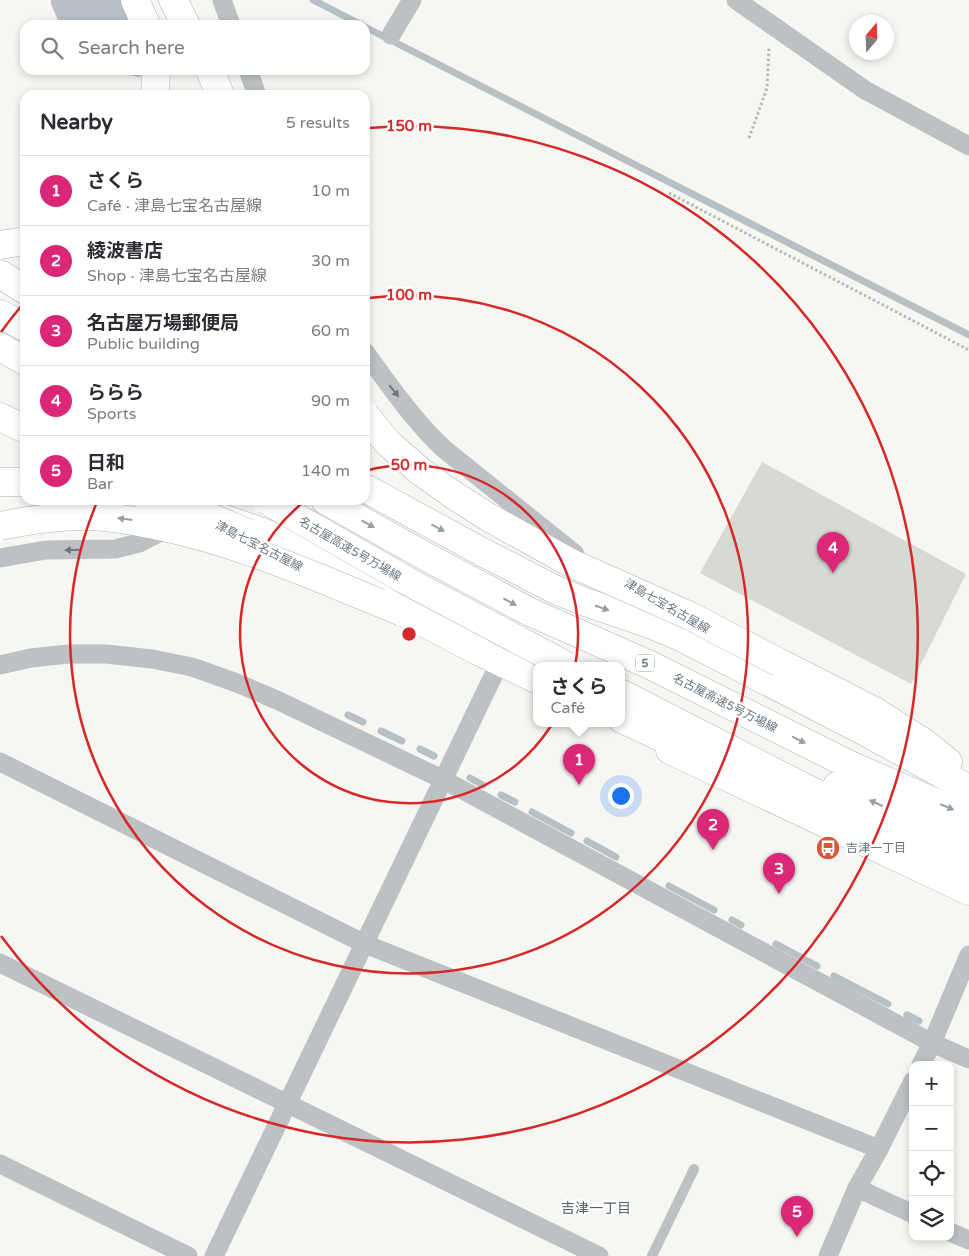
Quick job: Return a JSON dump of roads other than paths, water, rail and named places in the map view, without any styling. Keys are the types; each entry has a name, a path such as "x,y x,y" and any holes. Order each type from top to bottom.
{"main road":[{"path":"135,0 144,20"},
{"path":"173,0 183,20"},
{"path":"183,0 191,20"},
{"path":"155,90 156,75"},
{"path":"0,244 20,242"},
{"path":"0,244 20,254"},
{"path":"0,314 20,325"},
{"path":"0,347 20,358"},
{"path":"0,417 20,427"},
{"path":"370,420 388,443 420,471 488,517 571,562 690,616 876,712 926,744 969,778"},
{"name":"津島七宝名古屋線","path":"370,439 969,778"},
{"path":"0,482 20,482"},
{"path":"370,491 556,590 679,636 864,731 969,789"},
{"path":"166,505 208,517 243,530 533,678"},
{"name":"津島七宝名古屋線","path":"180,505 533,686"},
{"path":"184,505 262,532 398,589 526,638 577,662"},
{"name":"名古屋高速5号万場線","path":"275,505 406,581 559,662"},
{"name":"名古屋高速5号万場線","path":"334,505 530,612 650,666 857,768 969,817"},
{"path":"0,526 50,518 90,516 129,520 177,529 253,552 402,612"},
{"path":"625,685 830,783 969,843"},
{"path":"625,696 969,873"},
{"path":"625,720 969,873"},
{"path":"620,727 969,891"}],"street":[{"path":"222,0 229,20"},
{"path":"392,35 412,0"},
{"path":"736,0 865,90 969,146"},
{"path":"250,75 256,90"},
{"path":"370,359 432,438 575,554"},
{"path":"0,558 46,550 116,550 139,543 176,524 196,522 220,526"},
{"path":"0,665 25,658 69,654 106,654 152,659 192,667 237,683 279,701 444,780 932,1043 969,1060"},
{"path":"214,1256 497,668"},
{"path":"0,762 365,944 879,1148"},
{"path":"923,1061 969,956"},
{"path":"0,963 599,1256"},
{"path":"828,1256 857,1188 909,1089"},
{"path":"0,1164 188,1256"},
{"path":"857,1188 909,1212"},
{"path":"954,1234 969,1240"}],"lane":[{"path":"652,1256 694,1169"}],"waterway":[{"path":"313,0 352,20"},
{"path":"370,30 969,335"},
{"path":"348,715 363,722"},
{"path":"381,731 402,741"},
{"path":"420,749 434,756"},
{"path":"470,778 483,785"},
{"path":"501,795 515,802"},
{"path":"532,812 571,833"},
{"path":"587,841 616,857"},
{"path":"669,886 714,910"},
{"path":"732,920 741,925"},
{"path":"776,944 817,966"},
{"path":"834,976 888,1004"},
{"path":"907,1015 919,1021"}],"place":[{"name":"ららら","path":"833,573"},
{"name":"さくら","path":"579,785"},
{"name":"吉津一丁目","path":"828,848"},
{"name":"綾波書店","path":"713,850"},
{"name":"名古屋万場郵便局","path":"779,894"},
{"name":"日和","path":"797,1237"}],"district":[{"name":"吉津一丁目","path":"596,1208"}]}
